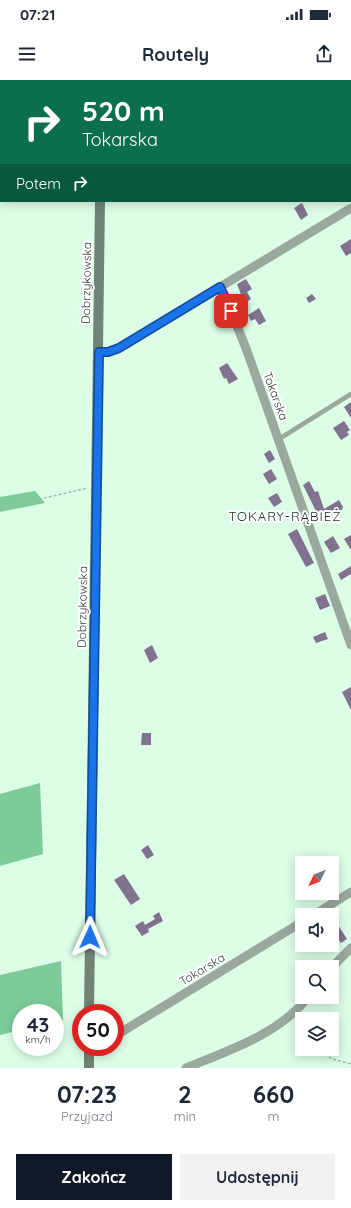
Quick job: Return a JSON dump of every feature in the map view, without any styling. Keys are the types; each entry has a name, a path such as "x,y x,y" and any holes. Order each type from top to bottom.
{"main road":[{"name":"Dobrzykowska","path":"90,1004 100,202"},
{"path":"89,1056 89,1068"}],"street":[{"path":"99,352 108,352 119,348 351,208"},
{"name":"Tokarska","path":"220,287 226,298 247,351 351,645"},
{"path":"325,908 351,892"},
{"name":"Tokarska","path":"124,1031 295,926"},
{"path":"339,960 351,948"},
{"path":"186,1068 237,1046 293,1014 302,1004"}],"lane":[{"path":"279,439 351,394"}],"path":[{"path":"0,508 97,486"},
{"path":"293,1014 295,1018"},
{"path":"327,1056 332,1059 351,1064"}],"green space":[{"path":"35,491 45,503 0,512 0,497"},
{"path":"40,783 43,854 0,866 0,794"},
{"path":"61,961 62,1004 12,1004 12,1032 0,1035 0,975"}],"building":[{"path":"302,203 308,215 301,220 294,208"},
{"path":"351,239 351,253 346,256 340,246"},
{"path":"246,279 252,289 247,292 251,299 237,308 234,302 242,297 237,284"},
{"path":"312,294 316,299 309,303 306,298"},
{"path":"259,308 266,321 259,325 255,319 251,321 248,315"},
{"path":"227,363 238,379 229,384 226,378 224,379 219,368"},
{"path":"351,402 351,418 344,407"},
{"path":"344,421 350,430 347,432 349,435 341,440 333,428"},
{"path":"270,450 275,459 269,463 264,454"},
{"path":"271,469 277,479 269,484 263,474"},
{"path":"309,481 315,492 318,491 324,509 339,500 343,507 342,510 339,510 321,521 303,485"},
{"path":"277,493 282,502 274,507 268,498"},
{"path":"297,529 314,563 306,567 288,534"},
{"path":"351,535 351,550 344,539"},
{"path":"333,536 340,548 331,553 324,542"},
{"path":"351,566 351,574 341,580 338,574"},
{"path":"325,594 330,606 320,610 315,598"},
{"path":"325,632 328,639 316,643 313,637"},
{"path":"152,645 158,658 150,663 144,650"},
{"path":"351,687 351,710 342,692"},
{"path":"142,733 151,733 151,745 141,745"},
{"path":"148,845 154,855 147,859 141,850"},
{"path":"124,874 140,899 131,905 114,880"},
{"path":"159,912 163,921 148,929 149,932 142,936 135,926 143,921 145,925 155,919 153,916"},
{"path":"339,927 347,939 341,943 339,940"}],"district":[{"name":"TOKARY-RĄBIEŻ","path":"285,516"}],"route":[{"path":"90,937 99,352 108,352 119,348 220,287 231,311"}]}
